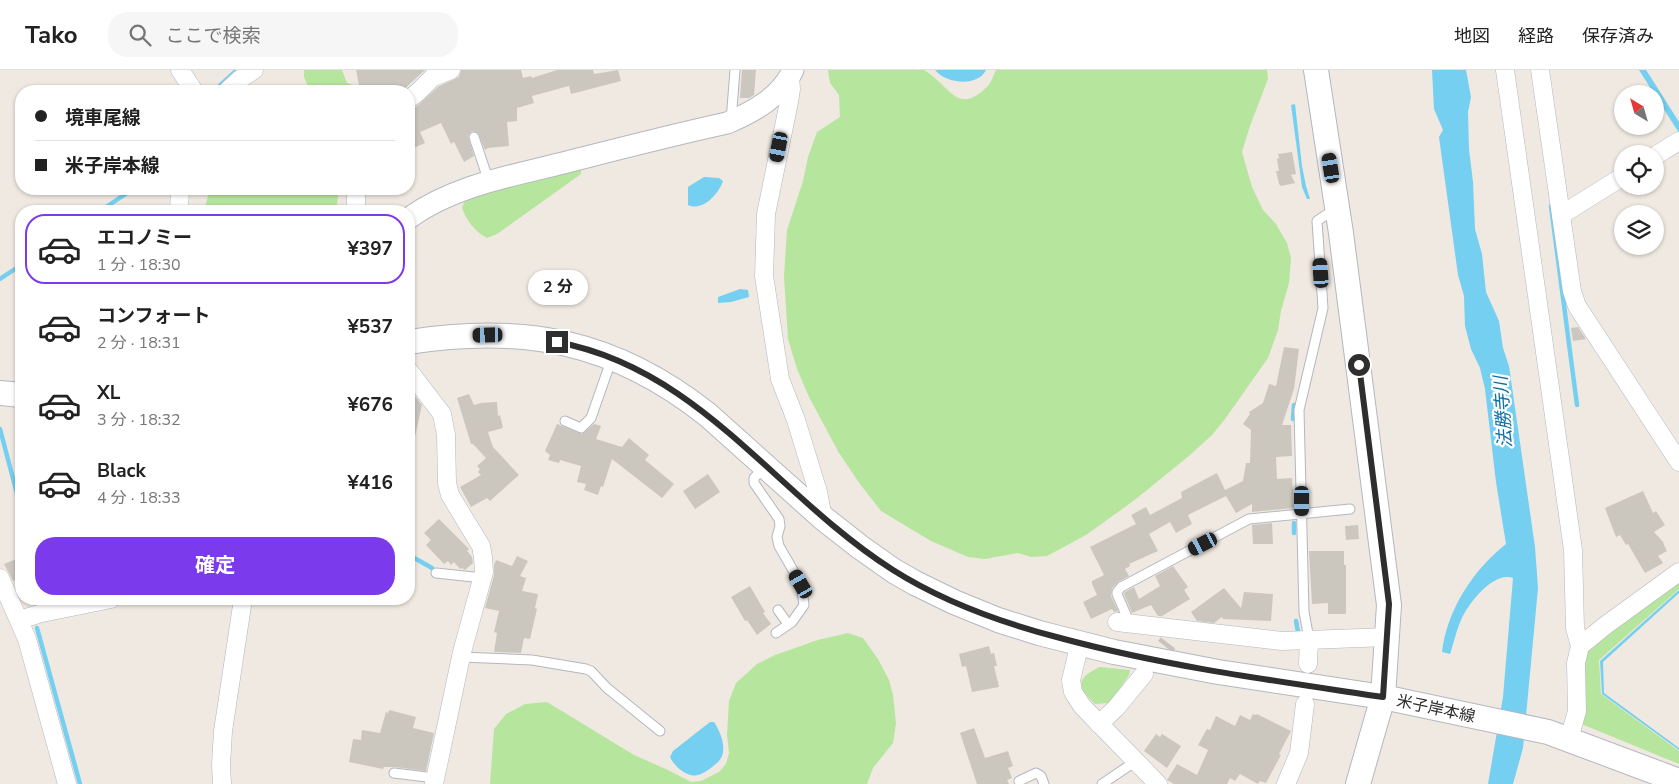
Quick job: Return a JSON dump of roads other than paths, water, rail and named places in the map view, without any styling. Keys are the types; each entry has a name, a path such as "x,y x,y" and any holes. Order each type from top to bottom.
{"main road":[{"path":"1316,70 1337,207 1389,604 1383,697 1358,784"},
{"name":"米子岸本線","path":"415,341 466,335 517,335 569,344 612,358 641,371 689,400 765,465 822,518 894,571 954,602 998,620 1114,652 1218,672 1406,701 1559,736 1679,781"},
{"path":"0,394 15,395"}],"street":[{"path":"180,70 190,85"},
{"path":"234,85 254,70"},
{"path":"415,94 433,77 451,70"},
{"path":"1504,70 1571,540 1575,628 1580,646 1576,663 1577,711 1559,736"},
{"path":"1540,70 1572,291 1577,306 1679,462"},
{"path":"415,213 447,197 489,182 730,121 766,103 783,86 792,73"},
{"path":"792,73 790,95 766,214 764,276 780,379 796,420 818,492 822,518"},
{"path":"1664,150 1679,141"},
{"path":"1561,215 1614,181"},
{"path":"415,379 442,414 446,435 447,483 450,496 481,546 484,572 461,657 435,781"},
{"path":"1580,646 1679,572"},
{"path":"0,578 26,639 67,784"},
{"path":"19,620 81,605"},
{"path":"222,784 221,765 224,731 242,605"},
{"path":"1124,623 1173,637 1282,641 1387,637"},
{"path":"1308,664 1309,639"},
{"path":"1080,644 1071,680 1073,692 1082,706 1158,784"},
{"path":"1100,724 1144,674"},
{"path":"1286,784 1299,753 1305,704"}],"lane":[{"path":"730,121 735,70"},
{"path":"474,137 489,182"},
{"path":"1309,639 1304,612 1300,410 1323,308 1317,221 1337,207"},
{"path":"565,421 581,428 591,418 612,358"},
{"path":"765,465 754,478 754,483 779,518 780,526 777,536 779,546 801,584 804,605 799,614 776,633"},
{"path":"1124,623 1117,594 1121,587 1249,519 1350,509"},
{"path":"436,573 483,578"},
{"path":"778,610 788,624"},
{"path":"461,657 532,660 586,669 591,671 607,688 660,731"},
{"path":"1102,784 1136,761"},
{"path":"394,773 435,781"},
{"path":"1019,781 1036,773 1041,776 1044,784"}],"water":[{"path":"935,70 986,70 976,79 962,82 946,78"},
{"name":"法勝寺川","path":"1432,70 1466,70 1471,97 1468,112 1469,149 1473,182 1475,229 1482,254 1486,292 1499,321 1503,348 1509,366 1535,547 1538,588 1523,748 1513,784 1488,784 1503,697 1513,578 1497,579 1482,590 1464,613 1450,654 1442,652 1449,621 1464,592 1483,566 1506,544 1496,482 1485,389 1480,368 1471,349 1465,326 1464,296 1458,275 1439,137 1443,130 1434,109"},
{"path":"1639,70 1646,70 1656,85 1649,85"},
{"path":"1664,98 1679,122 1679,133 1664,109"},
{"path":"1295,104 1302,166 1310,199 1307,199 1302,187 1291,105"},
{"path":"704,177 719,178 723,181 718,191 705,204 699,206 688,205 688,187"},
{"path":"740,289 748,290 749,297 718,303 718,297"},
{"path":"1679,590 1679,593 1603,662 1604,693 1679,748 1679,750 1602,694 1600,661"},
{"path":"710,722 714,722 722,738 723,752 721,758 702,774 690,775 685,773 670,757 673,751"}],"waterway":[{"path":"221,85 237,70"},
{"path":"109,205 124,195"},
{"path":"1551,206 1577,405"},
{"path":"0,279 15,269"},
{"path":"1293,419 1294,405"},
{"path":"0,429 15,486"},
{"path":"1294,523 1294,533"},
{"path":"415,558 432,568"},
{"path":"1296,621 1298,632"},
{"path":"37,628 80,784"}],"tunnel":[{"path":"1149,668 1168,643"}]}
